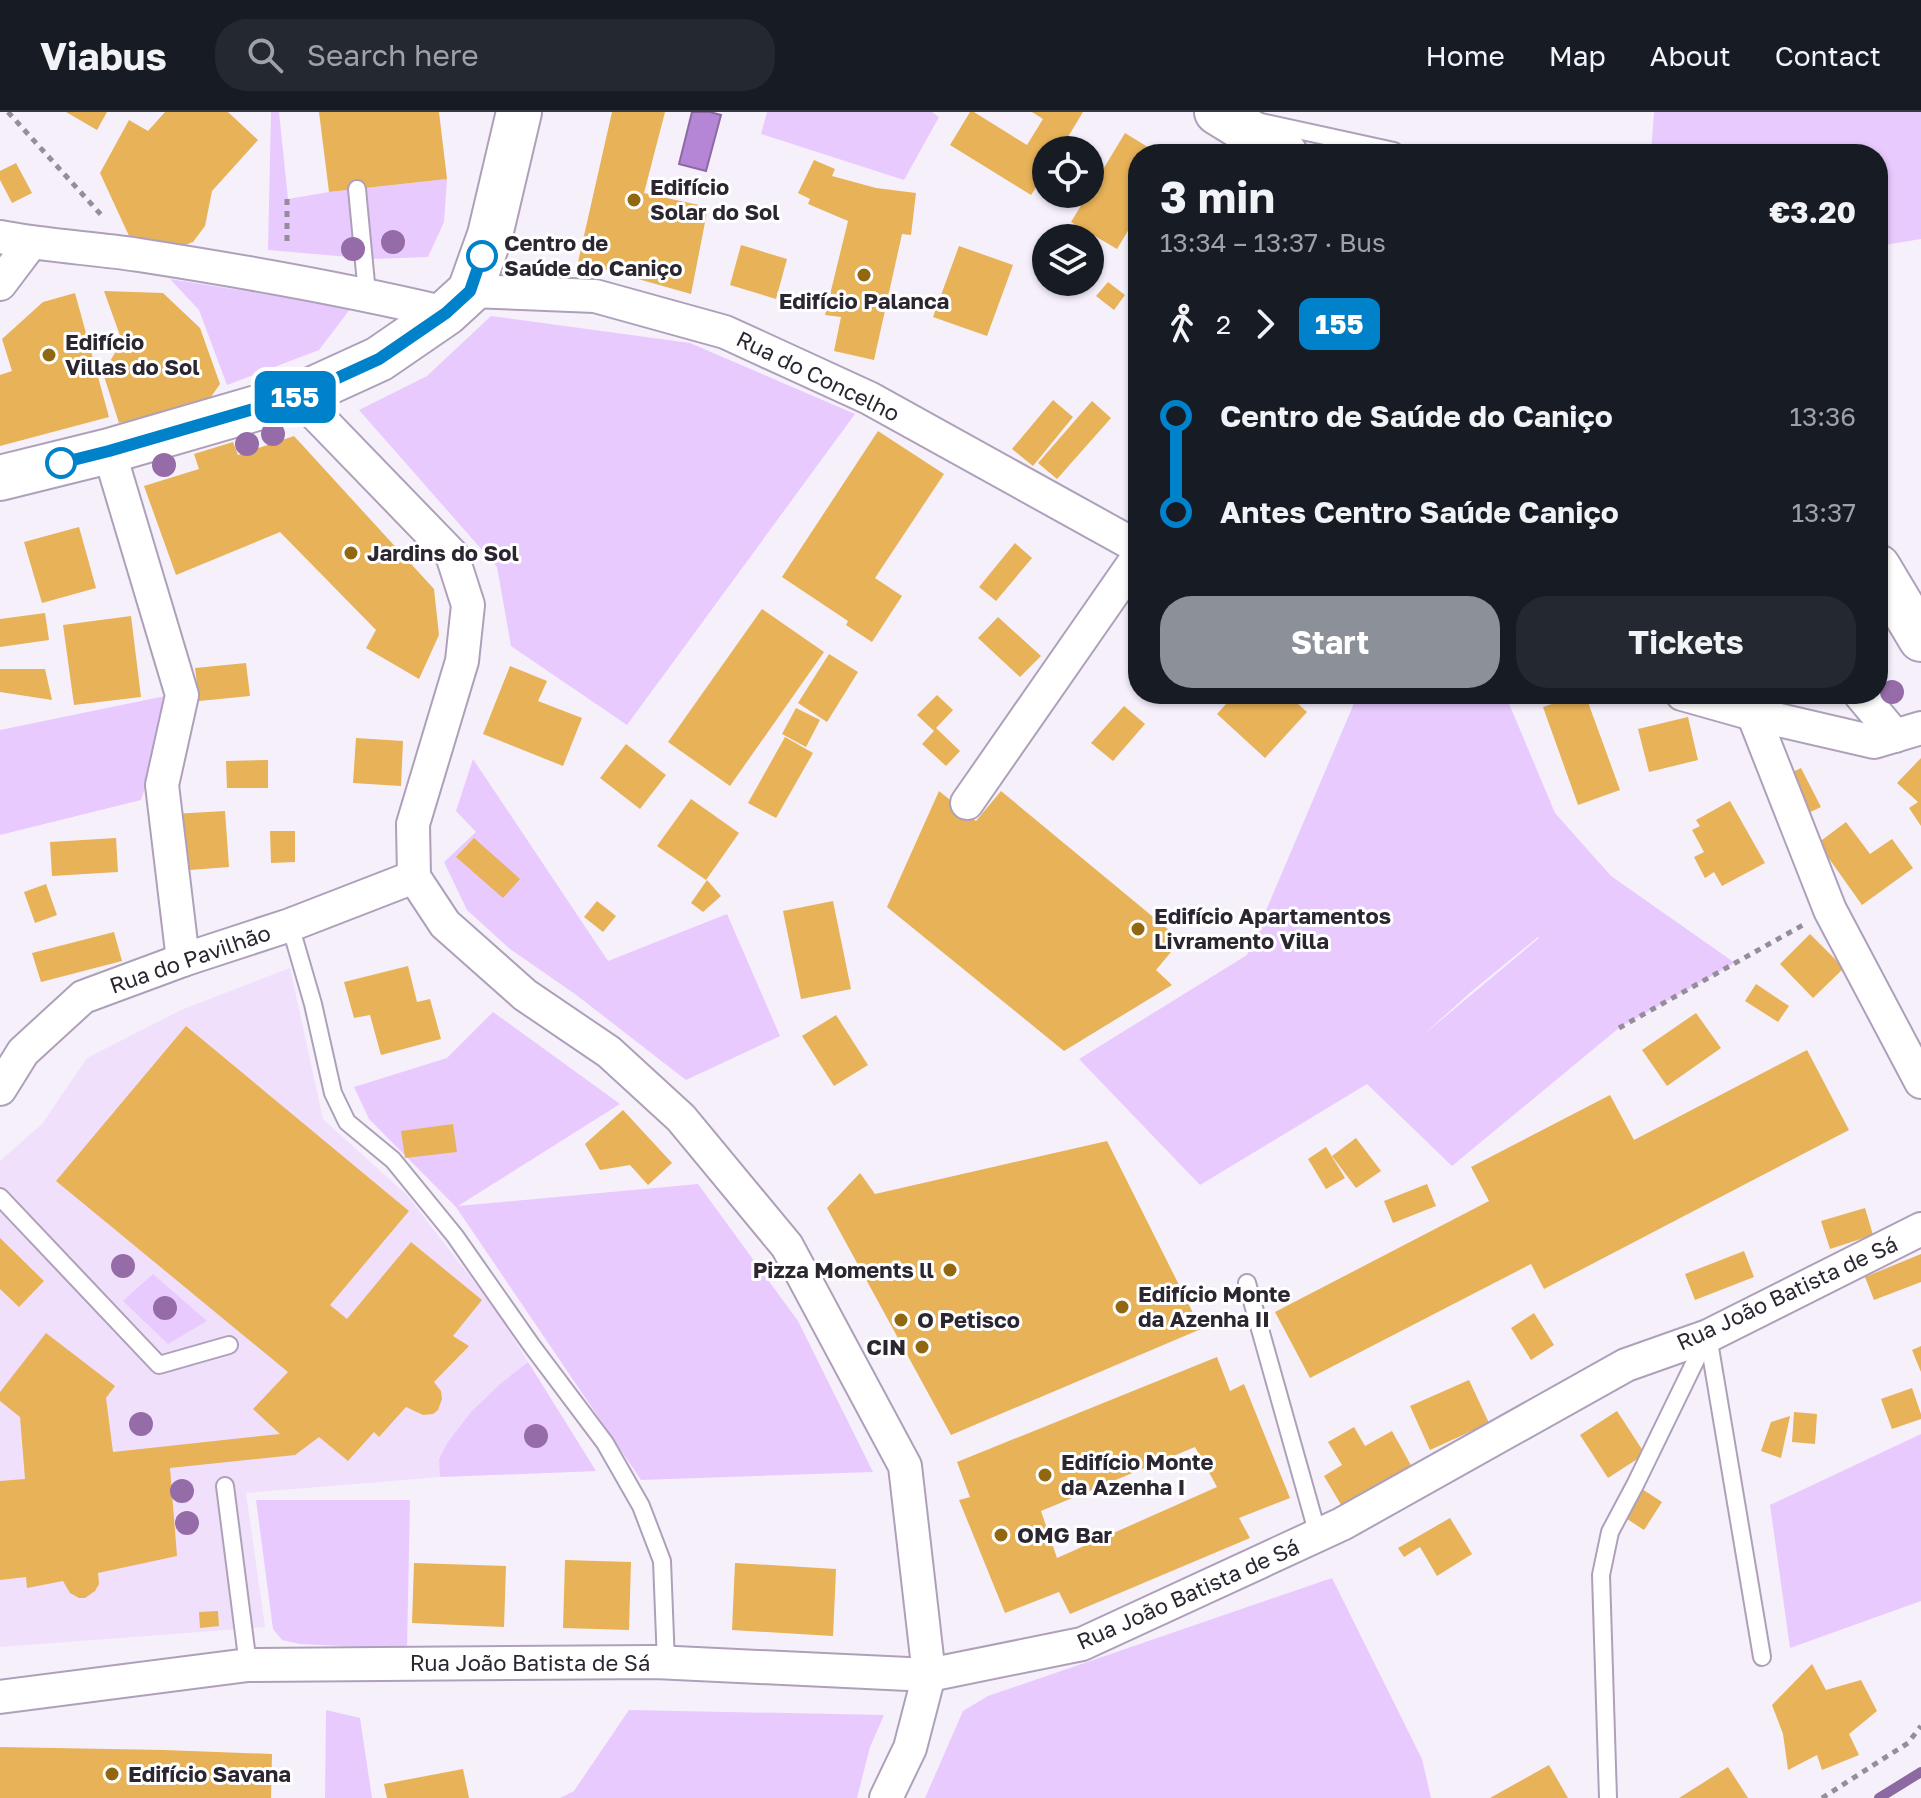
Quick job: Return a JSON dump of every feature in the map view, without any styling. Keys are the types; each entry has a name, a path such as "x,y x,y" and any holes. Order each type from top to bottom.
{"street":[{"path":"0,478 109,451 298,396 379,359 458,302 490,235 519,112"},
{"path":"1221,114 1269,144"},
{"name":"Rua do Concelho","path":"0,237 137,255 367,294 458,302 595,296 725,332 869,398 1128,541"},
{"path":"0,284 31,243"},
{"path":"298,396 452,555 468,605 462,661 413,824 414,877 445,924 525,995 609,1052 681,1118 787,1246 905,1466 929,1675 910,1748 886,1798"},
{"path":"109,451 182,695 162,785 183,960"},
{"path":"967,803 1128,571"},
{"path":"1888,584 1921,639"},
{"path":"1718,704 1874,742 1908,732"},
{"path":"1873,704 1908,732"},
{"path":"1753,714 1830,910 1921,1082"},
{"name":"Rua do Pavilhão","path":"0,1089 23,1052 83,997 290,925 414,877"},
{"name":"Rua João Batista de Sá","path":"0,1697 248,1665 666,1663 929,1675 1082,1644 1342,1524 1626,1365 1708,1336 1921,1229"}],"lane":[{"path":"1221,114 1362,144"},
{"path":"357,189 367,294"},
{"path":"290,925 313,1004 333,1093 347,1122 393,1160 455,1236 605,1443 641,1506 662,1561 666,1663"},
{"path":"0,1197 159,1365 229,1345"},
{"path":"1247,1283 1318,1535"},
{"path":"1708,1336 1762,1657"},
{"path":"1608,1798 1601,1575 1610,1532 1708,1336"},
{"path":"225,1486 248,1665"}],"path":[{"path":"8,112 137,255"},
{"path":"287,199 288,280"},
{"path":"1619,1028 1830,910"},
{"path":"1822,1798 1908,1743 1921,1726"}],"shaded area":[{"path":"271,112 279,112 288,199 447,179 444,222 428,257 372,259 268,250"},
{"path":"692,112 721,115 706,171 679,164"},
{"path":"767,112 932,112 939,117 904,180 761,134"},
{"path":"1654,112 1921,112 1921,239 1888,244 1888,144 1652,144"},
{"path":"170,279 351,308 319,350 227,385 199,310"},
{"path":"491,316 690,343 855,414 627,725 511,646 497,567 359,410 427,376"},
{"path":"170,695 160,742 141,800 0,835 0,730"},
{"path":"1354,704 1509,704 1555,813 1611,876 1735,963 1619,1028 1452,1166 1367,1084 1200,1185 1079,1059 1247,955","holes":["1539,938 1422,1036 1472,991"]},
{"path":"473,759 608,961 727,914 780,1036 686,1080 575,994 510,949 467,910 444,862 476,832 456,811"},
{"path":"290,968 323,1119 407,1195 495,1309 596,1471 440,1477 246,1493 265,1627 0,1647 0,1161 42,1124 87,1058 181,1010"},
{"path":"493,1012 620,1104 458,1206 698,1184 798,1321 873,1472 641,1480 456,1207 369,1119 354,1087 447,1058"},
{"path":"153,1274 207,1321 168,1344 123,1301"},
{"path":"528,1362 596,1471 440,1477 439,1459 448,1442 471,1412"},
{"path":"1921,1434 1921,1601 1790,1648 1770,1505"},
{"path":"256,1500 410,1500 407,1649 300,1644 282,1640 273,1629"},
{"path":"1332,1578 1422,1759 1431,1798 925,1798 963,1711 988,1696"},
{"path":"326,1710 360,1718 372,1798 325,1798"},
{"path":"629,1710 884,1715 870,1747 857,1798 560,1798 574,1791"}],"building":[{"path":"66,112 107,112 97,130"},
{"path":"165,112 228,112 258,140 212,191 205,226 193,242 158,255 130,238 100,173 129,120 148,131"},
{"path":"319,112 439,112 447,179 329,192"},
{"name":"Edifício Solar do Sol","path":"612,112 665,112 644,193 708,207 691,294 578,262"},
{"path":"970,112 1027,145 1032,137 1032,193 1031,195 950,145"},
{"path":"1032,112 1083,112 1068,136 1033,136 1043,119"},
{"path":"1125,133 1143,144 1128,144 1128,231 1117,249 1104,241 1104,224 1071,222 1080,208 1104,208 1104,168"},
{"name":"Edifício Palanca","path":"814,160 835,169 832,176 876,188 916,193 911,235 902,234 874,360 834,351 841,317 825,315 848,221 808,204 810,199 798,193"},
{"path":"16,163 32,193 12,203 0,180 0,171"},
{"path":"741,245 787,259 776,299 730,285"},
{"path":"959,246 1013,265 987,336 933,317"},
{"path":"1108,282 1125,295 1114,310 1096,296 1104,296 1104,287"},
{"path":"104,291 163,293 200,328 220,384 206,404 119,423 103,373 122,341"},
{"name":"Edifício Villas do Sol","path":"75,293 109,417 0,446 0,375 12,371 2,339 43,302"},
{"path":"1053,400 1073,417 1033,466 1012,449"},
{"path":"1092,401 1111,418 1057,479 1038,463"},
{"path":"878,431 944,474 875,578 902,596 872,642 846,625 848,621 782,577"},
{"name":"Jardins do Sol","path":"294,436 434,589 439,635 419,679 366,648 376,630 280,532 176,575 144,486 199,469 194,454 233,442 238,455"},
{"path":"79,527 96,588 42,603 24,542"},
{"path":"1015,543 1032,558 996,601 979,587"},
{"path":"762,609 824,652 730,786 668,742"},
{"path":"45,613 49,640 0,647 0,619"},
{"path":"131,616 141,697 74,705 63,625"},
{"path":"998,617 1041,656 1020,677 978,638"},
{"path":"829,654 858,672 827,722 798,703"},
{"path":"246,663 250,696 199,701 195,668"},
{"path":"510,666 547,681 538,701 582,718 563,766 483,734"},
{"path":"0,669 45,669 52,700 0,692"},
{"path":"937,695 953,710 936,728 960,751 946,766 922,744 934,731 917,715"},
{"path":"1226,704 1298,704 1307,712 1265,758 1217,714"},
{"path":"1552,704 1589,704 1620,790 1578,805 1543,707"},
{"path":"1124,706 1145,724 1113,761 1091,743"},
{"path":"796,708 820,720 806,747 782,734"},
{"path":"1688,717 1698,760 1649,772 1638,729"},
{"path":"785,737 813,753 776,818 748,803"},
{"path":"356,738 403,741 401,786 353,783"},
{"path":"626,744 666,775 640,809 600,778"},
{"path":"1921,758 1921,826 1909,808 1918,802 1897,783"},
{"path":"268,760 268,788 227,788 226,761"},
{"path":"1801,768 1821,807 1800,817 1780,778"},
{"path":"939,791 976,821 1001,791 1181,940 1156,970 1172,985 1064,1051 887,907"},
{"path":"691,799 739,833 706,880 657,846"},
{"path":"1730,801 1765,863 1722,886 1714,872 1705,878 1694,857 1704,852 1692,830 1700,826 1696,820"},
{"path":"225,811 229,867 177,871 173,814"},
{"path":"1846,822 1870,854 1892,839 1913,868 1862,905 1818,843"},
{"path":"270,831 295,831 295,862 271,863"},
{"path":"116,838 118,872 52,876 50,842"},
{"path":"474,838 520,879 503,898 456,857"},
{"path":"707,880 721,896 703,912 691,903"},
{"path":"46,884 57,915 35,923 24,892"},
{"path":"597,901 616,916 603,932 584,917"},
{"path":"833,901 851,989 801,999 783,911"},
{"path":"114,932 122,961 41,982 32,953"},
{"path":"1810,934 1844,968 1813,998 1780,964"},
{"path":"408,966 417,1002 430,999 441,1039 381,1055 370,1015 354,1018 344,982"},
{"path":"1756,984 1789,1006 1778,1022 1745,1001"},
{"path":"1696,1013 1721,1048 1667,1086 1642,1050"},
{"path":"836,1015 868,1065 834,1086 802,1036"},
{"path":"186,1026 409,1211 330,1305 347,1319 411,1242 482,1300 453,1336 469,1346 434,1382 441,1391 438,1410 423,1415 406,1407 379,1437 374,1432 348,1461 319,1437 295,1455 170,1468 177,1556 98,1573 99,1584 85,1598 70,1593 63,1581 27,1588 26,1577 0,1580 0,1481 25,1479 20,1417 0,1401 0,1392 46,1333 115,1386 106,1398 113,1452 280,1434 253,1409 288,1372 56,1181"},
{"path":"1807,1050 1849,1130 1544,1289 1531,1264 1310,1378 1275,1312 1489,1201 1471,1167 1610,1095 1634,1140"},
{"path":"623,1110 672,1163 648,1185 630,1165 600,1170 585,1144"},
{"path":"453,1124 457,1152 405,1158 401,1131"},
{"path":"1356,1138 1381,1171 1356,1188 1332,1156"},
{"name":"Edifício Monte da Azenha II","path":"1107,1141 1201,1329 951,1435 827,1208 860,1173 875,1194"},
{"path":"1326,1147 1345,1178 1326,1189 1308,1159"},
{"path":"1427,1184 1436,1206 1393,1223 1384,1201"},
{"path":"1865,1208 1873,1235 1830,1249 1821,1221"},
{"path":"0,1238 44,1281 19,1307 0,1289"},
{"path":"1744,1251 1754,1277 1695,1300 1685,1274"},
{"path":"1921,1254 1921,1282 1874,1300 1865,1277"},
{"path":"1534,1313 1554,1345 1531,1360 1511,1328"},
{"path":"1921,1346 1921,1372 1912,1350"},
{"name":"Edifício Monte da Azenha I","path":"1217,1357 1230,1391 1244,1384 1290,1498 1239,1518 1250,1538 1070,1614 1059,1592 1005,1613 959,1500 970,1497 957,1462","holes":["1195,1447 1217,1487 1057,1558 1041,1511"]},
{"path":"1469,1380 1489,1423 1430,1450 1410,1406"},
{"path":"1912,1388 1921,1419 1892,1429 1881,1399"},
{"path":"1617,1411 1645,1454 1608,1478 1580,1435"},
{"path":"1794,1412 1817,1414 1815,1444 1792,1442"},
{"path":"1790,1416 1781,1458 1761,1451 1771,1422"},
{"path":"1354,1427 1365,1446 1392,1431 1413,1469 1343,1508 1324,1476 1342,1465 1328,1442"},
{"path":"1639,1487 1662,1502 1644,1530 1621,1515"},
{"path":"1450,1518 1472,1554 1437,1576 1420,1547 1404,1557 1398,1548"},
{"path":"565,1560 631,1562 629,1630 563,1628"},
{"path":"414,1563 506,1566 504,1627 412,1623"},
{"path":"735,1563 836,1569 833,1636 732,1630"},
{"path":"218,1611 219,1626 200,1628 199,1612"},
{"path":"1812,1664 1826,1690 1861,1680 1877,1711 1849,1734 1859,1755 1822,1770 1817,1755 1788,1770 1783,1734 1772,1705"},
{"path":"0,1747 272,1754 271,1798 0,1798"},
{"path":"1549,1765 1568,1798 1490,1798"},
{"path":"1728,1767 1748,1798 1679,1798"},
{"path":"463,1769 469,1798 387,1798 384,1784"}],"waterway":[{"path":"1879,1798 1921,1772"}],"bus line":[{"name":"155","path":"61,463 298,396 379,359 446,313 470,291 482,256"}],"place":[{"name":"Edifício Solar do Sol","path":"634,200"},
{"name":"Centro de Saúde do Caniço","path":"482,256"},
{"name":"Edifício Palanca","path":"864,275"},
{"name":"Edifício Villas do Sol","path":"49,355"},
{"name":"Jardins do Sol","path":"351,553"},
{"name":"Edifício Apartamentos Livramento Villa","path":"1138,929"},
{"name":"Pizza Moments ll","path":"950,1270"},
{"name":"Edifício Monte da Azenha II","path":"1122,1307"},
{"name":"O Petisco","path":"901,1320"},
{"name":"CIN","path":"922,1347"},
{"name":"Edifício Monte da Azenha I","path":"1045,1475"},
{"name":"OMG Bar","path":"1001,1535"},
{"name":"Edifício Savana","path":"112,1774"}]}
